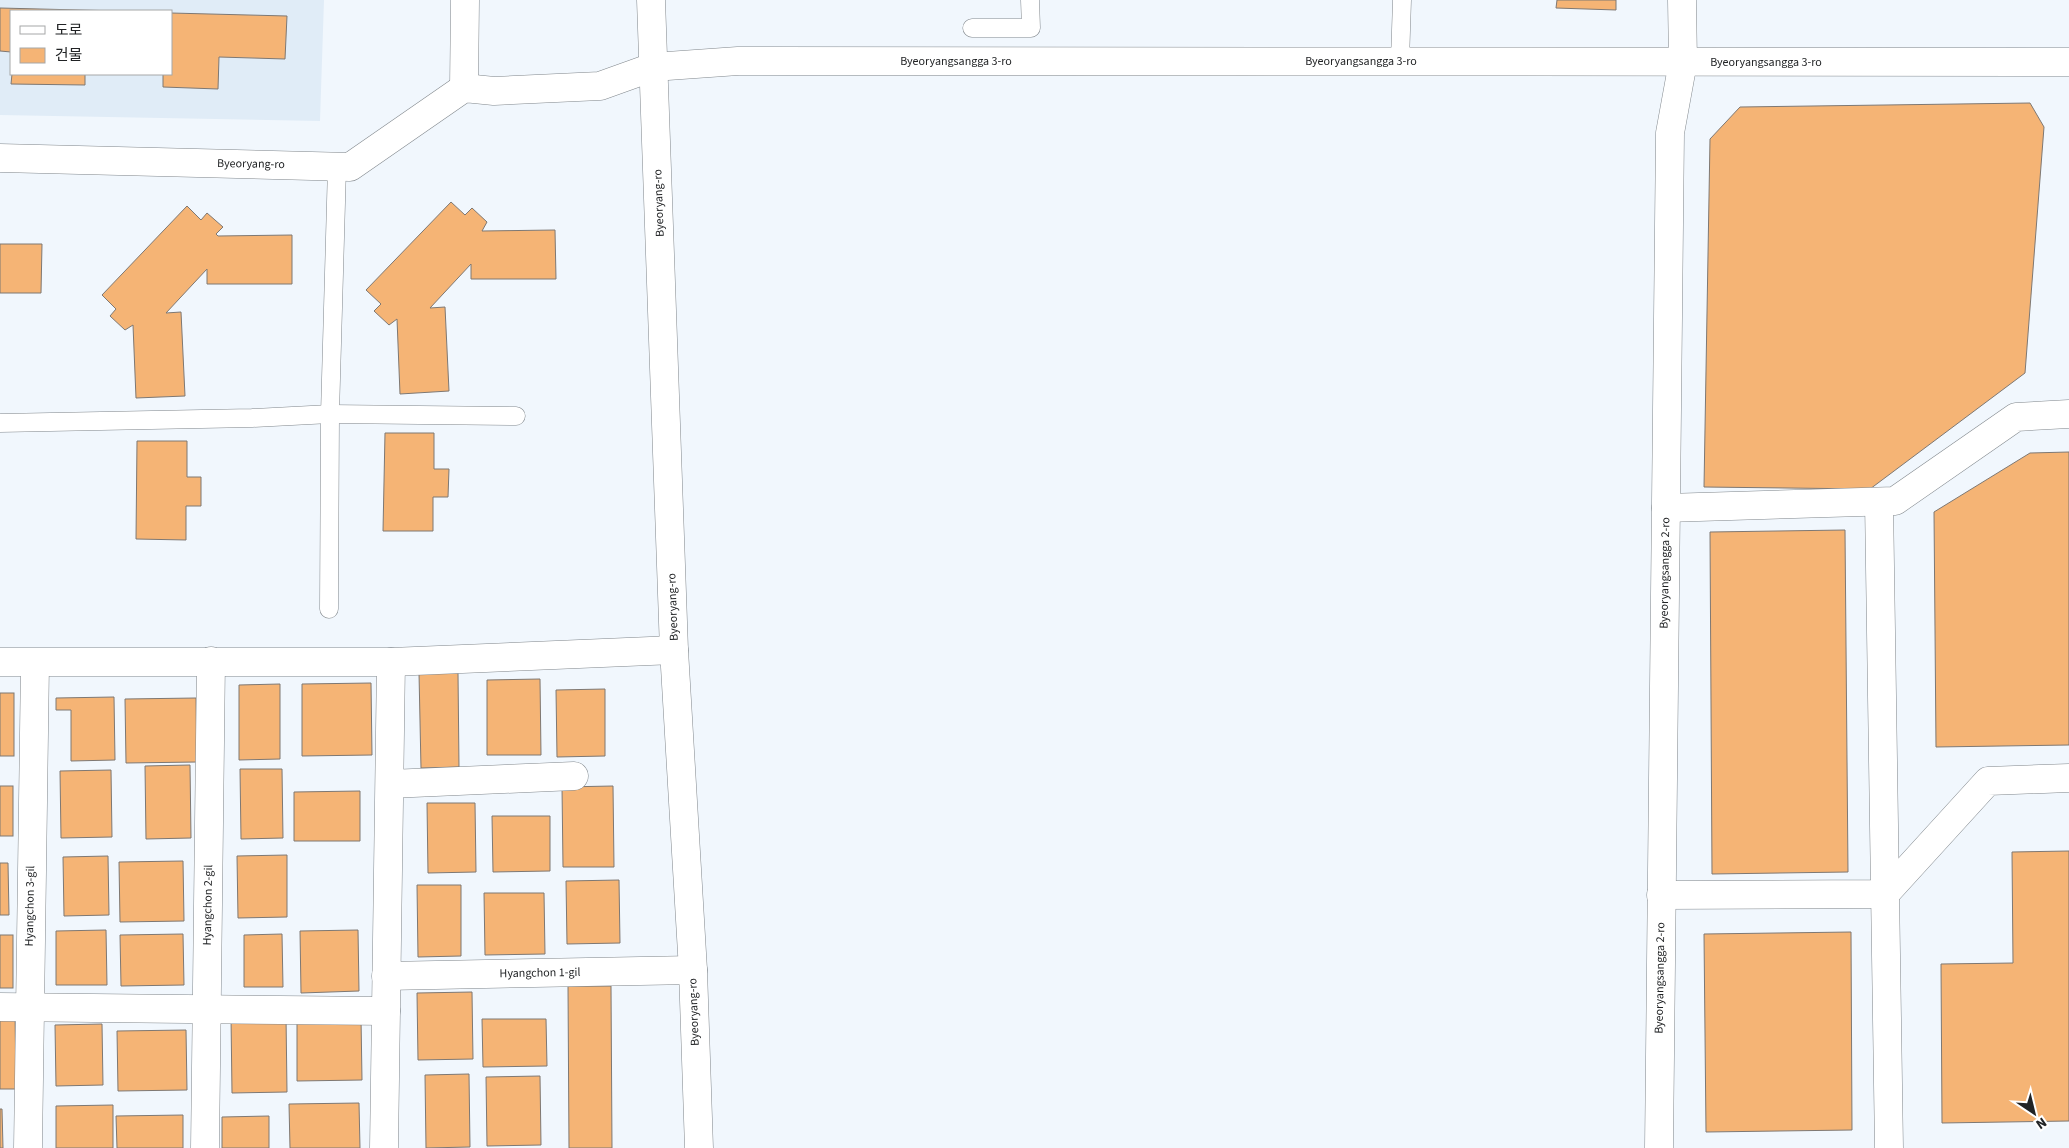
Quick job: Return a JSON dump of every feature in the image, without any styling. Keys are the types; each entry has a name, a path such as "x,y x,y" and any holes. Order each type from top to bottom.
{"street":[{"path":"466,0 464,88 494,90 600,86 653,67"},
{"name":"Byeoryang-ro","path":"651,0 674,650 693,970 699,1148"},
{"name":"Byeoryangsangga 2-ro","path":"1659,1148 1670,133 1683,62 1682,0"},
{"name":"Byeoryangsangga 3-ro","path":"653,67 738,61 2069,62"},
{"name":"Byeoryang-ro","path":"0,158 350,167 464,88"},
{"path":"1666,508 1895,501 2016,417 2069,414"},
{"path":"1879,502 1889,1148"},
{"path":"0,662 34,664 211,661 391,662 674,650"},
{"name":"Hyangchon 2-gil","path":"205,1148 211,661"},
{"path":"384,1148 391,662"},
{"name":"Hyangchon 3-gil","path":"28,1148 34,664"},
{"path":"390,784 574,776"},
{"path":"1661,895 1885,894 1988,781 2069,778"},
{"name":"Hyangchon 1-gil","path":"386,976 693,970"},
{"path":"0,1007 386,1010"}],"lane":[{"path":"972,28 1031,28 1030,0"},
{"path":"1400,61 1402,0"},
{"path":"329,609 330,414 337,167"},
{"path":"0,423 252,418 330,414 516,416"}],"shaded area":[{"path":"0,0 324,0 320,121 0,115"}],"building":[{"path":"1557,0 1616,0 1616,10 1556,8"},
{"path":"0,8 79,10 10,10 10,52 0,51"},
{"path":"172,13 287,16 285,59 219,57 218,89 163,87 163,75 172,75"},
{"path":"12,75 85,75 85,85 11,84"},
{"path":"2030,103 2044,127 2025,373 1870,489 1704,487 1710,139 1740,107"},
{"path":"451,202 465,215 472,208 487,222 482,231 555,230 556,279 471,279 471,264 430,308 445,307 449,391 400,394 397,319 389,325 374,311 381,304 366,290"},
{"path":"187,206 201,220 207,213 223,227 216,234 218,236 292,235 292,284 207,284 207,269 166,313 181,312 185,396 136,398 133,325 125,330 110,316 116,309 102,295"},
{"path":"0,244 42,244 41,293 0,293"},
{"path":"385,433 434,433 434,469 449,469 448,497 433,497 433,531 383,531"},
{"path":"137,441 187,441 187,477 201,477 201,506 186,506 186,540 136,539"},
{"path":"2069,452 2069,745 1936,747 1934,512 2030,453"},
{"path":"1845,530 1848,872 1712,874 1710,532"},
{"path":"419,673 458,673 459,767 421,768"},
{"path":"540,679 541,755 487,755 487,680"},
{"path":"371,683 372,755 302,756 302,684"},
{"path":"280,684 280,759 239,760 239,685"},
{"path":"605,689 605,756 557,757 556,690"},
{"path":"0,693 14,693 14,756 0,756"},
{"path":"114,697 115,760 71,761 71,710 56,710 56,698"},
{"path":"196,698 197,762 126,763 125,699"},
{"path":"190,765 191,838 146,839 145,766"},
{"path":"240,769 282,769 283,838 241,839"},
{"path":"111,770 112,837 61,838 60,771"},
{"path":"0,786 13,786 13,836 0,836"},
{"path":"613,786 614,867 563,867 562,787"},
{"path":"360,791 360,841 294,841 294,792"},
{"path":"427,803 475,803 476,872 428,873"},
{"path":"492,816 550,816 550,871 493,872"},
{"path":"2069,851 2069,1121 1942,1123 1941,964 2013,963 2012,852"},
{"path":"287,855 287,917 238,918 237,856"},
{"path":"108,856 109,915 64,916 63,857"},
{"path":"183,861 184,921 120,922 119,862"},
{"path":"0,863 8,863 9,915 0,915"},
{"path":"619,880 620,943 567,944 566,881"},
{"path":"417,885 461,885 461,956 418,957"},
{"path":"484,893 544,893 545,954 485,955"},
{"path":"106,930 107,985 56,985 56,931"},
{"path":"358,930 359,991 301,993 300,931"},
{"path":"1851,932 1852,1130 1706,1132 1704,934"},
{"path":"183,934 184,985 121,986 120,935"},
{"path":"282,934 283,987 244,987 244,935"},
{"path":"0,935 13,935 13,988 0,988"},
{"path":"568,986 611,986 612,1148 569,1148"},
{"path":"472,992 473,1059 418,1060 417,993"},
{"path":"0,1012 15,1012 16,1089 0,1089"},
{"path":"286,1016 287,1092 232,1093 231,1017"},
{"path":"361,1018 362,1080 297,1081 297,1019"},
{"path":"482,1019 546,1019 547,1066 483,1067"},
{"path":"102,1024 103,1085 56,1086 55,1025"},
{"path":"186,1030 187,1090 118,1091 117,1031"},
{"path":"469,1074 470,1147 426,1148 425,1075"},
{"path":"540,1076 541,1145 487,1146 486,1077"},
{"path":"359,1103 360,1148 290,1148 289,1104"},
{"path":"113,1105 113,1148 56,1148 56,1106"},
{"path":"0,1109 2,1109 3,1148 0,1148"},
{"path":"183,1115 183,1148 117,1148 116,1116"},
{"path":"269,1116 269,1148 222,1148 222,1117"}]}
